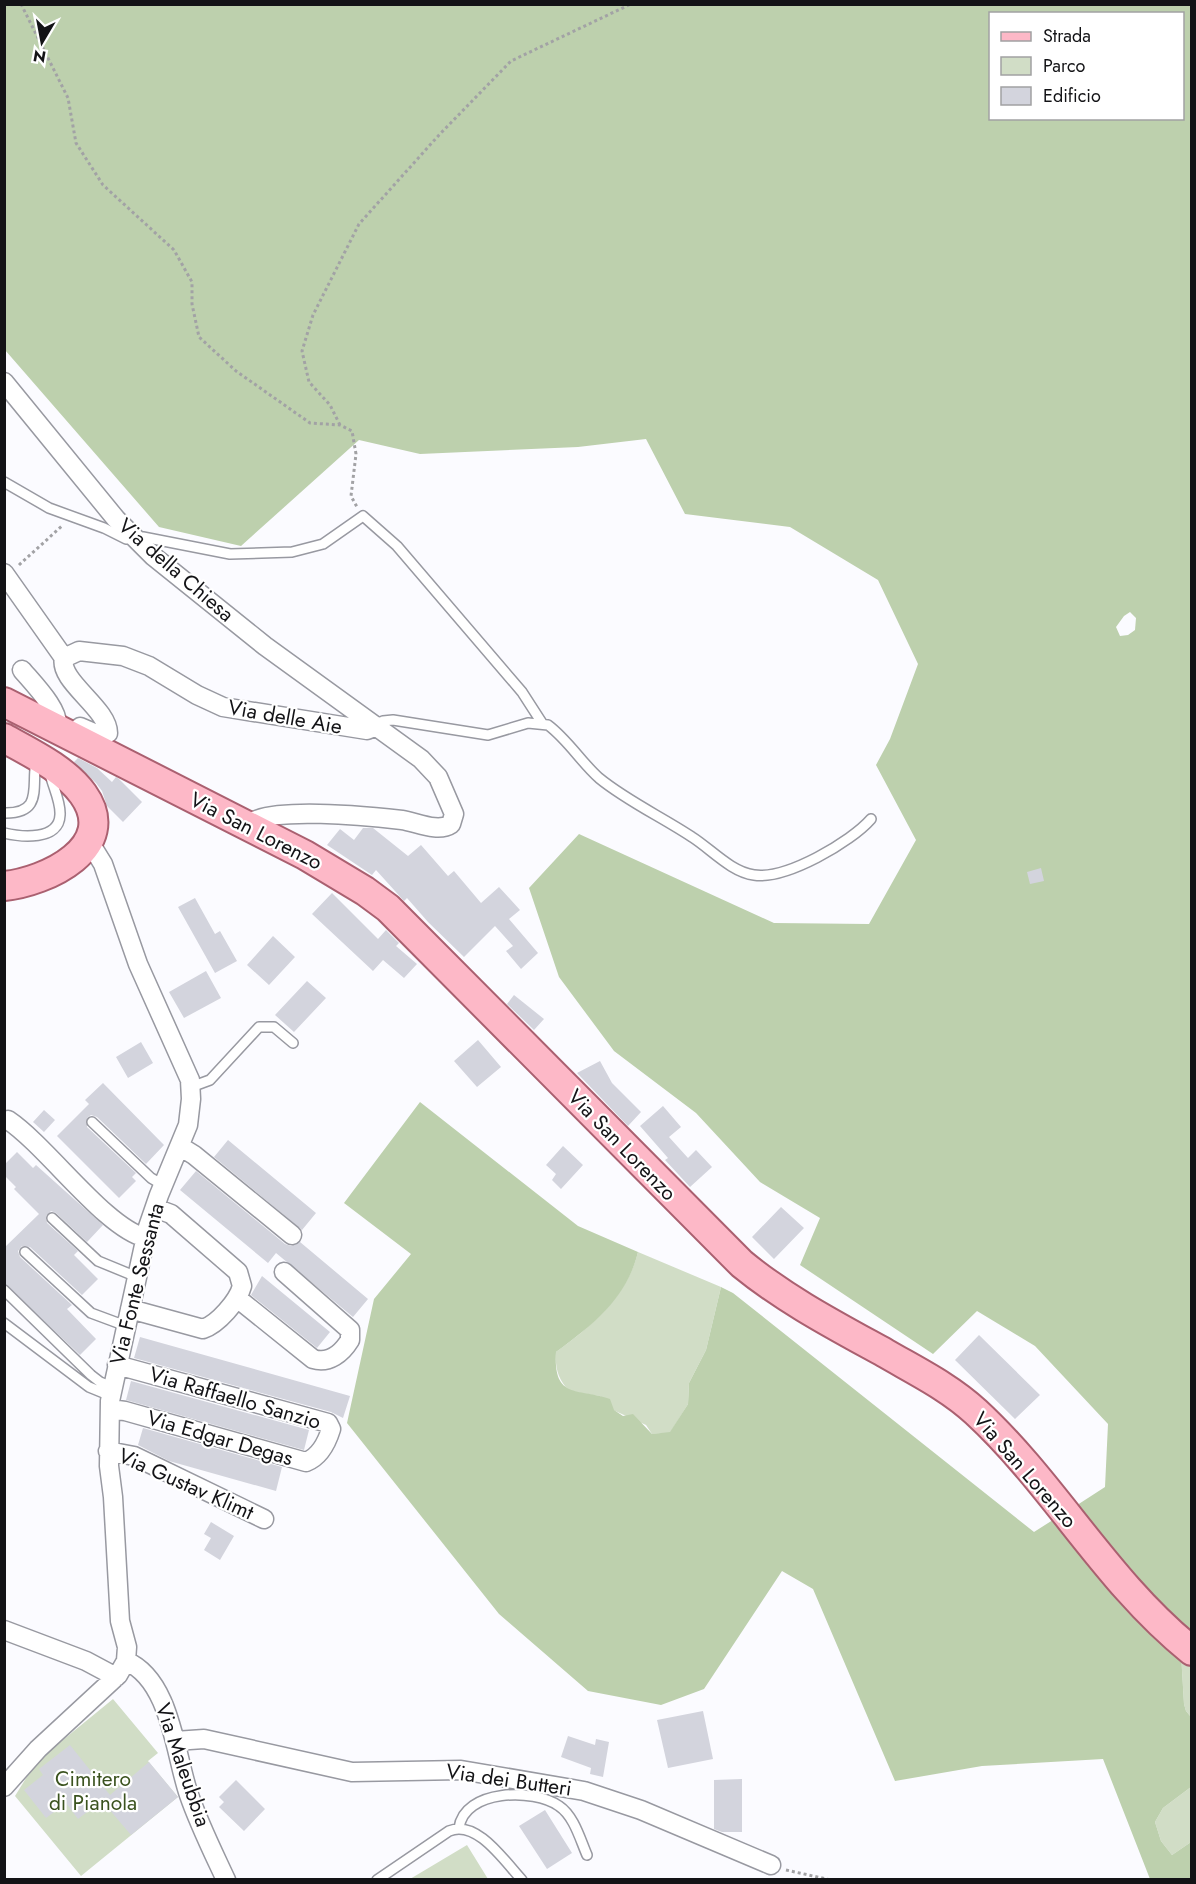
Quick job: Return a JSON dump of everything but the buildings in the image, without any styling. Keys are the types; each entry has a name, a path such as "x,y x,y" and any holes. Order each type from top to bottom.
{"main road":[{"name":"Via San Lorenzo","path":"4,702 57,726 248,825 337,873 388,908 695,1219 759,1277 792,1301 930,1378 975,1411 1015,1453 1122,1584 1161,1625 1191,1651"},
{"path":"4,738 44,762 77,787 87,801 92,824 86,845 72,861 51,874 33,881 4,886"}],"street":[{"name":"Via della Chiesa","path":"4,382 134,538 266,646 421,759 438,777 453,810 451,824 437,827 404,820 304,814 262,817 248,825"},
{"path":"5,575 64,658 63,663 68,674 100,715 108,731 105,736 69,721 57,726 55,712 22,670"},
{"name":"Via delle Aie","path":"64,658 79,651 123,656 148,666 197,695 223,707 367,730 377,726"},
{"name":"Via Fonte Sessanta","path":"86,845 95,851 103,864 138,964 191,1087 188,1125 181,1147 154,1208 111,1397 108,1451 120,1621 127,1643 126,1661"},
{"path":"6,1119 27,1134 122,1227 146,1238"},
{"path":"181,1147 292,1235"},
{"path":"128,1318 203,1329 210,1326 237,1298 243,1282 238,1272 171,1214 154,1208"},
{"path":"237,1298 313,1359 323,1361 333,1357 350,1340 350,1330 284,1272"},
{"name":"Via Raffaello Sanzio","path":"117,1365 328,1423 331,1429 324,1446"},
{"name":"Via Edgar Degas","path":"111,1397 125,1411 306,1462 324,1446"},
{"name":"Via Gustav Klimt","path":"108,1451 134,1456 264,1519"},
{"path":"4,1630 86,1661 116,1677"},
{"path":"4,1787 38,1749 116,1677 126,1661"},
{"name":"Via Maleubbia","path":"126,1661 139,1669 158,1693 175,1742 189,1794 226,1880"},
{"name":"Via dei Butteri","path":"175,1742 204,1739 257,1753 352,1772 461,1770 584,1791 641,1810 771,1865"}],"lane":[{"path":"4,482 49,508 112,531 126,539 153,539 220,553 263,555 323,544 363,516 374,523 404,555 522,692 542,723"},
{"path":"377,726 383,721 393,720 489,735 528,723 542,723 555,730 607,784 700,842 733,866 751,875 766,875 834,849 861,830 871,819"},
{"path":"4,813 24,809 32,802 44,762"},
{"path":"4,833 22,836 41,835 57,824 60,810 44,762"},
{"path":"191,1087 210,1080 259,1027 274,1027 293,1043"},
{"path":"92,1122 151,1178 163,1185"},
{"path":"52,1218 98,1262 137,1277"},
{"path":"26,1252 90,1313 128,1318"},
{"path":"4,1290 100,1382 111,1397"},
{"path":"4,1323 89,1387 111,1397"},
{"path":"459,1828 464,1814 469,1809 494,1796 526,1796 551,1801 570,1817 587,1855"},
{"path":"377,1880 449,1831 459,1828 477,1834 522,1880"}],"path":[{"path":"21,4 68,98 76,143 104,185 174,250 192,282 192,304 199,337 236,371 310,423 340,425 352,431 356,454 351,496 363,516"},
{"path":"340,425 330,405 309,382 302,351 313,315 359,224 439,135 511,61 631,4"},
{"path":"5,575 62,526 68,515"},
{"path":"771,1865 831,1880"}],"green space":[{"path":"4,5 1191,5 1191,1641 1071,1509 1105,1487 1108,1424 1035,1346 977,1311 933,1354 800,1265 820,1218 760,1182 696,1113 614,1051 559,977 529,888 579,834 774,923 869,924 916,840 876,765 890,739 918,664 878,580 790,527 685,514 646,439 578,447 420,454 359,440 241,546 159,527 5,350","holes":["1130,612 1136,618 1135,630 1128,635 1120,636 1116,627 1124,616"]},
{"path":"420,1102 578,1226 638,1252 626,1283 617,1297 595,1321 556,1352 556,1367 563,1385 578,1392 610,1399 614,1410 623,1416 633,1414 652,1434 670,1432 688,1404 689,1383 706,1350 721,1287 733,1293 1034,1532 1056,1518 1181,1653 1184,1704 1191,1717 1191,1787 1163,1808 1155,1822 1161,1841 1172,1855 1191,1842 1191,1879 1150,1879 1103,1759 982,1766 895,1781 813,1589 782,1571 704,1689 661,1705 588,1691 499,1614 347,1423 374,1299 411,1254 344,1203"},
{"path":"638,1252 721,1287 706,1350 689,1383 688,1404 670,1433 652,1434 646,1425 613,1410 600,1396 570,1392 560,1378 556,1364 556,1352 595,1321 617,1296 626,1283"},
{"path":"1181,1653 1191,1662 1191,1717 1184,1704"},
{"name":"Cimitero di Pianola","path":"113,1699 158,1753 148,1761 178,1797 81,1876 15,1796 36,1762"},
{"path":"1191,1787 1191,1842 1172,1855 1161,1841 1155,1822 1163,1808"},
{"path":"467,1845 488,1879 410,1879"}]}
